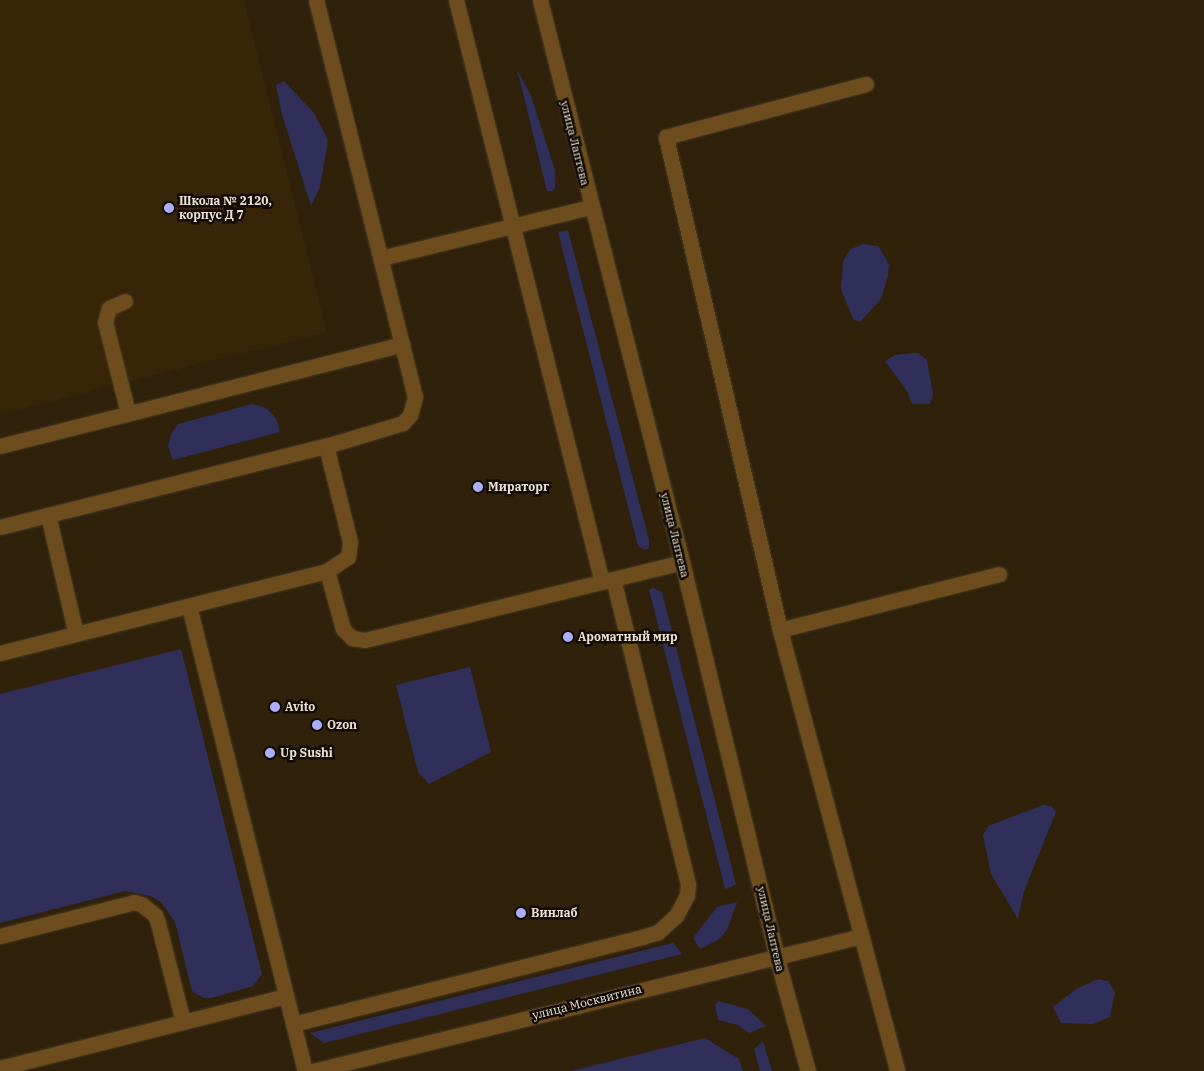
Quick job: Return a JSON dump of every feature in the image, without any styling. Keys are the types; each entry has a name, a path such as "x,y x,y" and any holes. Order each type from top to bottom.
{"street":[{"path":"0,527 326,446 391,428 410,416 415,397 316,0"},
{"path":"293,1024 658,932 679,912 688,884 513,226 456,0"},
{"name":"улица Лаптева","path":"540,0 590,207 682,562 776,955 808,1071"},
{"path":"866,84 666,137 780,630 897,1071"},
{"path":"381,258 590,207"},
{"path":"125,301 109,308 105,322 128,413"},
{"path":"0,446 402,344"},
{"path":"0,653 327,571 344,562 350,550 326,446"},
{"path":"48,515 76,634"},
{"path":"327,571 343,629 352,638 364,640 682,562"},
{"path":"780,630 999,574"},
{"path":"189,606 305,1071"},
{"path":"0,936 134,902 141,904 155,914 183,1022"},
{"name":"улица Москвитина","path":"313,1071 776,955 862,936"},
{"path":"0,1068 286,996"}],"shaded area":[{"path":"0,0 244,0 327,332 0,414"},
{"path":"517,69 531,96 555,170 555,188 552,191 547,191"},
{"path":"284,81 314,113 328,140 320,187 311,206 282,115 276,85"},
{"path":"568,230 649,540 649,548 645,550 638,546 558,232"},
{"path":"863,244 878,246 889,264 888,276 881,299 860,322 853,319 841,289 843,261 851,249"},
{"path":"918,353 927,360 933,395 930,404 912,404 907,391 885,361 895,355"},
{"path":"252,404 266,408 276,418 280,432 173,460 168,446 171,434 178,424"},
{"path":"653,588 662,592 732,868 736,885 725,889 649,590"},
{"path":"181,649 262,974 253,986 212,998 203,998 192,991 175,922 161,902 151,896 125,891 0,923 0,694"},
{"path":"470,667 491,752 429,784 418,772 396,685"},
{"path":"1043,805 1051,806 1056,812 1024,891 1018,919 991,874 983,835 988,826"},
{"path":"737,902 727,930 718,940 700,949 693,938 717,907"},
{"path":"673,943 682,954 324,1043 310,1033"},
{"path":"1098,979 1108,981 1115,992 1110,1017 1093,1024 1061,1023 1053,1007 1076,989"},
{"path":"719,1001 748,1009 766,1026 749,1033 738,1025 718,1020 715,1005"},
{"path":"705,1038 739,1059 743,1071 571,1071"},
{"path":"763,1041 772,1071 760,1071 754,1049"}],"place":[{"name":"Школа № 2120, корпус Д 7","path":"169,208"},
{"name":"Мираторг","path":"478,487"},
{"name":"Ароматный мир","path":"568,637"},
{"name":"Avito","path":"275,707"},
{"name":"Ozon","path":"317,725"},
{"name":"Up Sushi","path":"270,753"},
{"name":"Винлаб","path":"521,913"}]}
